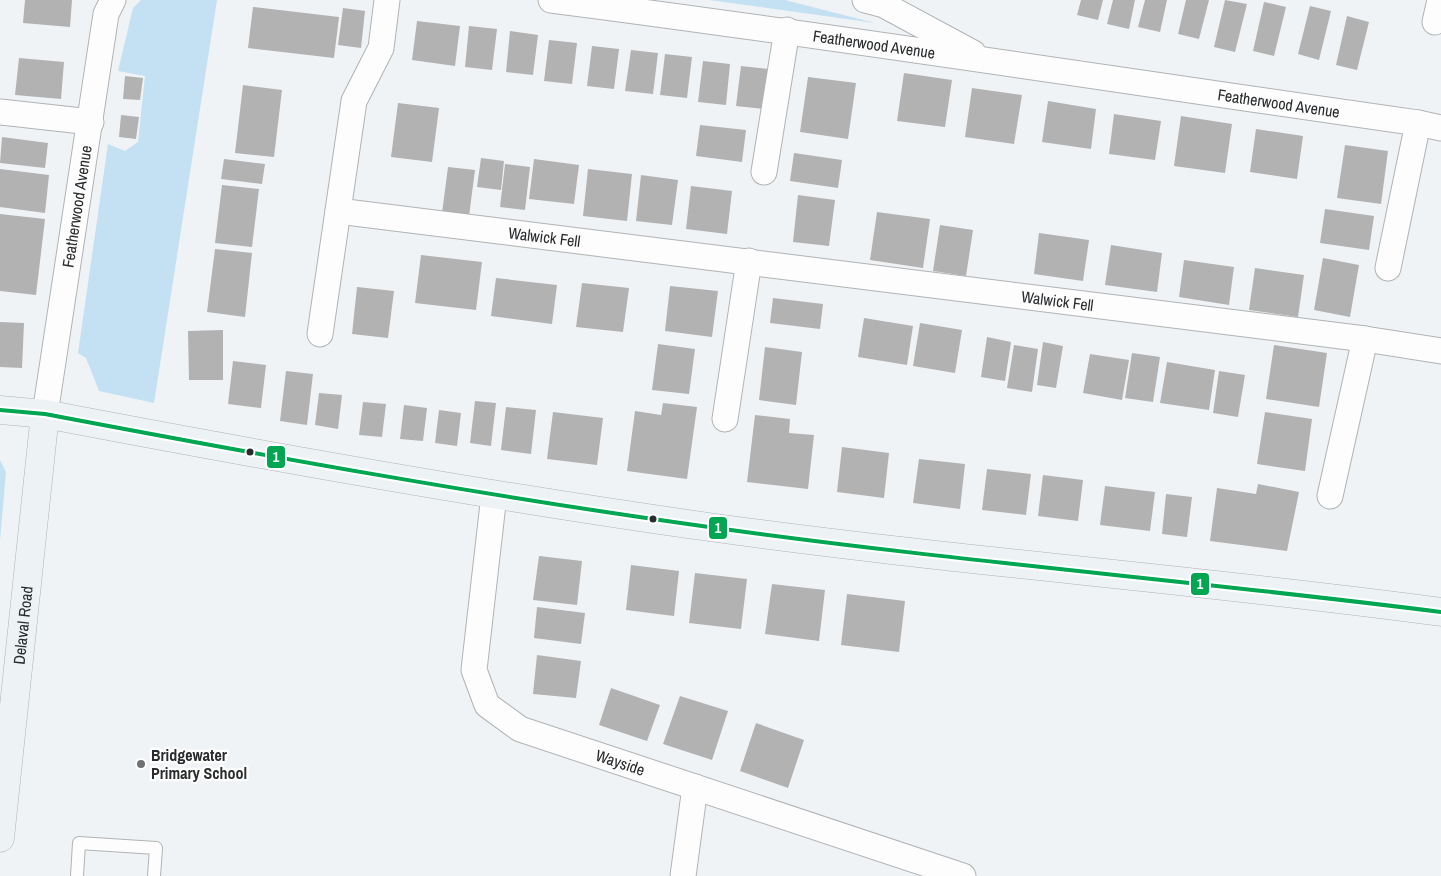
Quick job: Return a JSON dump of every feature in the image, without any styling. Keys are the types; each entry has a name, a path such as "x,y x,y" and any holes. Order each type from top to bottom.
{"street":[{"name":"Featherwood Avenue","path":"45,414 106,14 113,0"},
{"path":"320,334 354,101 381,48 387,0"},
{"name":"Featherwood Avenue","path":"551,0 787,30 991,62 1430,125 1388,268"},
{"name":"Featherwood Avenue","path":"865,0 884,5 991,62"},
{"path":"764,172 787,30"},
{"path":"0,112 91,122"},
{"name":"Walwick Fell","path":"338,211 1372,340 1441,351"},
{"path":"725,419 749,261"},
{"path":"1330,496 1372,340"},
{"path":"0,410 45,414 494,495 710,528 985,560 1292,592 1441,612"},
{"name":"Delaval Road","path":"0,838 45,414"},
{"name":"Wayside","path":"494,495 474,670 487,704 520,728 963,876"},
{"path":"683,876 695,787"}],"lane":[{"path":"77,876 79,843 156,848 154,876"}],"shaded area":[{"path":"141,0 217,0 154,403 99,391 86,358 78,353 108,144 125,151 138,142 145,76 118,71 133,8"},
{"path":"709,0 785,0 875,23"},
{"path":"0,460 6,472 0,541"}],"building":[{"path":"25,0 72,0 70,27 23,23"},
{"path":"1081,0 1103,0 1098,20 1077,15"},
{"path":"1113,0 1135,0 1129,29 1107,24"},
{"path":"1145,0 1167,0 1160,32 1138,27"},
{"path":"1186,0 1209,0 1199,39 1178,34"},
{"path":"1225,0 1247,4 1235,52 1214,47"},
{"path":"1264,2 1286,7 1274,56 1253,51"},
{"path":"1310,6 1331,11 1319,60 1298,54"},
{"path":"253,7 339,17 334,58 248,48"},
{"path":"343,8 365,11 361,48 338,45"},
{"path":"1347,16 1369,22 1357,70 1336,65"},
{"path":"417,21 460,26 455,66 412,60"},
{"path":"469,26 497,29 492,70 465,67"},
{"path":"510,31 538,35 533,75 506,72"},
{"path":"549,40 577,43 572,84 544,81"},
{"path":"592,46 619,49 614,89 587,86"},
{"path":"631,50 658,53 653,94 625,91"},
{"path":"665,54 692,57 687,98 660,95"},
{"path":"19,58 64,62 61,99 15,95"},
{"path":"703,61 730,64 726,105 698,102"},
{"path":"741,66 768,69 764,109 736,106"},
{"path":"904,73 952,80 945,127 897,121"},
{"path":"125,76 143,78 140,100 123,99"},
{"path":"808,77 856,83 848,139 800,132"},
{"path":"243,85 282,90 274,157 235,153"},
{"path":"972,88 1022,95 1014,144 965,137"},
{"path":"1048,101 1096,109 1091,149 1042,142"},
{"path":"398,103 439,108 432,162 391,157"},
{"path":"1114,114 1161,121 1155,160 1109,154"},
{"path":"121,115 139,117 136,139 119,137"},
{"path":"1181,116 1232,124 1225,173 1174,166"},
{"path":"700,125 746,130 742,162 696,156"},
{"path":"1256,129 1303,136 1297,179 1250,172"},
{"path":"2,137 48,143 45,168 0,163"},
{"path":"1345,145 1388,151 1381,204 1337,198"},
{"path":"794,153 842,160 838,188 790,181"},
{"path":"481,158 504,161 501,190 477,187"},
{"path":"224,159 265,164 262,184 221,179"},
{"path":"534,159 579,165 574,204 529,199"},
{"path":"505,164 530,167 525,210 500,207"},
{"path":"448,167 475,170 469,216 442,213"},
{"path":"0,169 49,175 45,213 0,207"},
{"path":"588,169 632,174 627,221 583,216"},
{"path":"641,175 678,180 672,225 636,221"},
{"path":"222,185 259,189 252,247 215,243"},
{"path":"691,186 732,191 727,234 686,229"},
{"path":"798,195 835,200 829,246 793,242"},
{"path":"1325,209 1374,216 1369,250 1320,243"},
{"path":"877,212 930,219 923,268 870,260"},
{"path":"0,214 45,219 36,295 0,291"},
{"path":"940,225 973,230 966,276 933,271"},
{"path":"1039,233 1089,240 1083,281 1034,274"},
{"path":"1111,245 1162,253 1157,292 1105,285"},
{"path":"215,249 252,253 245,317 207,312"},
{"path":"421,255 482,262 476,310 415,303"},
{"path":"1323,258 1359,265 1350,317 1314,310"},
{"path":"1184,260 1234,267 1229,305 1179,297"},
{"path":"1255,268 1304,275 1298,317 1249,310"},
{"path":"496,278 557,285 552,324 491,316"},
{"path":"582,283 629,288 623,332 576,327"},
{"path":"670,286 718,291 712,337 665,331"},
{"path":"357,287 394,291 388,338 352,334"},
{"path":"773,298 823,304 820,329 770,323"},
{"path":"864,318 913,326 907,365 858,357"},
{"path":"0,322 24,323 22,368 0,367"},
{"path":"920,323 962,330 955,373 913,366"},
{"path":"223,330 223,380 189,380 188,331"},
{"path":"987,337 1011,342 1005,381 981,377"},
{"path":"1043,342 1063,346 1056,388 1037,385"},
{"path":"658,344 695,349 689,394 652,390"},
{"path":"1014,345 1038,349 1032,392 1007,388"},
{"path":"1274,345 1327,353 1319,407 1266,399"},
{"path":"765,347 802,352 796,405 759,400"},
{"path":"1132,353 1160,357 1153,402 1125,398"},
{"path":"1090,354 1129,360 1122,400 1083,393"},
{"path":"233,361 266,365 261,408 228,404"},
{"path":"1167,362 1215,370 1209,410 1160,403"},
{"path":"286,371 313,374 307,425 280,421"},
{"path":"1219,371 1245,375 1238,417 1213,413"},
{"path":"319,393 342,395 338,429 315,425"},
{"path":"475,401 496,403 491,446 470,443"},
{"path":"363,402 386,404 382,437 359,435"},
{"path":"663,403 697,407 687,479 627,471 635,411 661,415"},
{"path":"404,405 427,408 423,441 400,439"},
{"path":"506,407 536,410 531,454 501,450"},
{"path":"439,410 461,413 457,446 435,443"},
{"path":"553,412 603,418 597,465 547,459"},
{"path":"1265,412 1312,419 1305,471 1257,464"},
{"path":"755,415 790,419 789,433 814,435 808,489 747,482"},
{"path":"842,447 889,453 884,498 837,492"},
{"path":"919,459 965,464 960,509 913,503"},
{"path":"987,469 1031,474 1026,515 982,510"},
{"path":"1043,475 1083,480 1078,521 1038,516"},
{"path":"1258,484 1299,492 1287,551 1210,541 1217,488 1256,494"},
{"path":"1105,486 1155,492 1150,531 1100,525"},
{"path":"1166,494 1192,497 1187,537 1162,534"},
{"path":"539,556 582,561 577,605 533,600"},
{"path":"631,565 679,571 674,616 626,610"},
{"path":"695,573 747,579 741,629 689,623"},
{"path":"772,584 825,590 819,641 765,634"},
{"path":"847,594 905,601 899,652 841,645"},
{"path":"537,607 585,613 581,644 534,638"},
{"path":"537,655 581,661 576,698 533,694"},
{"path":"611,688 660,705 647,741 599,725"},
{"path":"680,696 728,711 712,760 663,744"},
{"path":"756,723 804,740 788,788 740,771"}],"transit line":[{"name":"1","path":"0,410 45,414 376,475 709,527 892,550 1441,612"}],"place":[{"name":"Bridgewater Primary School","path":"141,764"}]}
